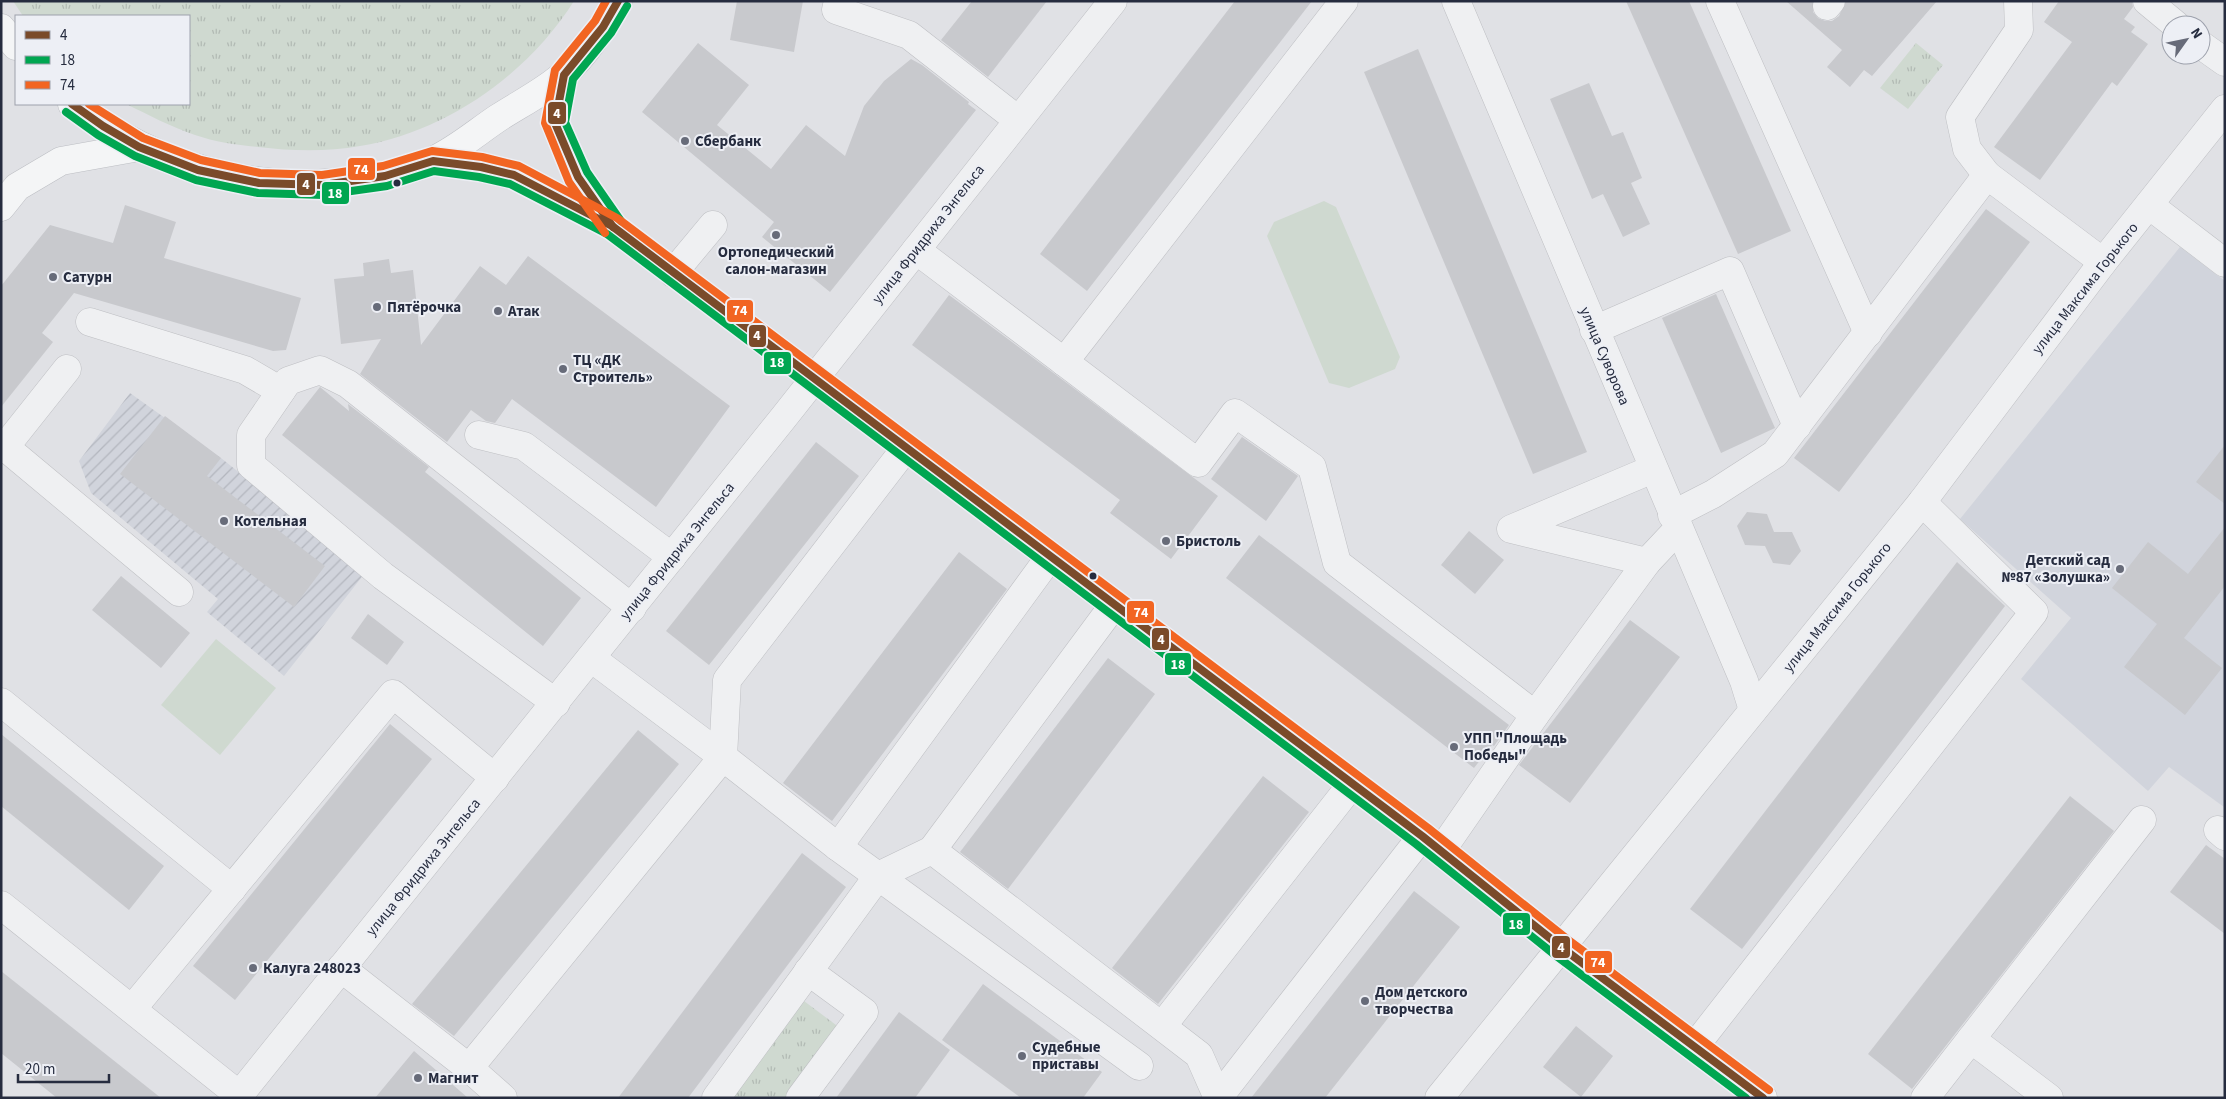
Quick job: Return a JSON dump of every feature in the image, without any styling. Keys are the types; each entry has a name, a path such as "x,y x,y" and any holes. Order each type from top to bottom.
{"main road":[{"path":"73,105 103,126 139,147 198,170 259,183 323,185 385,176 433,161 564,75 604,27 618,1"},
{"path":"1,28 15,45"},
{"path":"564,75 555,123 578,178 612,226"},
{"path":"1,207 17,187 61,162 139,147"},
{"path":"433,161 481,167 514,176 612,226 1049,558 1432,844 1561,948 1763,1098"}],"street":[{"path":"838,1 836,10 909,35 1018,120"},
{"name":"улица Фридриха Энгельса","path":"238,1096 672,558 1113,1"},
{"path":"1064,362 1344,1"},
{"path":"1720,1 1868,333"},
{"path":"2018,1 2019,30 1960,117 1967,149 1987,175 2103,262"},
{"path":"2146,1 2164,15"},
{"name":"улица Суворова","path":"1465,4 1594,330 1744,681 1753,710"},
{"path":"2211,52 2225,62"},
{"name":"улица Максима Горького","path":"1438,1098 1922,502 2103,262 2225,109"},
{"path":"932,850 1199,1055 1218,1098 1432,844 1535,715 1675,522 1775,454 1987,175"},
{"path":"2150,205 2225,263"},
{"path":"673,273 712,225"},
{"path":"916,250 1198,463 1236,413 1312,467 1337,563 1535,715"},
{"path":"1594,330 1730,271 1797,426"},
{"path":"90,322 246,370 281,391"},
{"path":"67,369 3,448 179,592"},
{"path":"556,703 383,576 252,465 251,435 288,381 320,370 348,384 632,608"},
{"path":"479,435 524,446 672,558"},
{"path":"469,1068 722,758 727,680 905,449"},
{"path":"1647,562 1511,529 1653,469"},
{"path":"1695,1046 2034,612 1922,502"},
{"path":"838,847 1049,558"},
{"path":"716,1098 878,876 932,850 1113,606"},
{"path":"591,658 838,847 1139,1066"},
{"path":"132,1009 392,694 495,778"},
{"path":"1,702 232,888"},
{"path":"1163,1026 1352,784"},
{"path":"1925,1098 2142,820"},
{"path":"1,905 238,1096"},
{"path":"341,968 469,1068 503,1098"},
{"path":"800,1098 864,1012 808,971"},
{"path":"1971,1039 2049,1098"}],"shaded area":[{"name":"Детский сад №87 «Золушка»","path":"2180,247 2225,281 2224,807 2169,767 2148,791 2021,679 2071,618 1960,519"},
{"path":"130,393 221,458 365,573 284,676 207,612 218,599 91,493 79,461"}],"green space":[{"path":"13,1 574,1 555,28 509,75 482,96 453,113 423,128 392,139 347,148 309,150 250,146 210,140 160,121 128,105 190,105 190,15 22,15"},
{"path":"1916,43 1943,65 1908,109 1880,88"},
{"path":"1324,201 1336,207 1400,357 1395,369 1349,388 1329,383 1267,236 1274,222"},
{"path":"216,639 276,688 220,755 161,705"},
{"path":"804,1001 840,1028 786,1098 730,1098"}],"building":[{"path":"737,1 803,1 794,52 730,40"},
{"path":"972,1 1047,1 988,77 941,40"},
{"path":"1235,1 1312,1 1087,291 1040,254"},
{"path":"1626,1 1689,1 1791,231 1738,254"},
{"path":"1786,1 1813,1 1813,12 1818,18 1832,21 1839,16 1846,1 1937,1 1872,76 1864,70 1850,87 1827,67 1842,50"},
{"path":"2059,1 2132,1 2133,7 2124,19 2135,27 2131,32 2148,44 2117,86 2112,82 2040,180 1994,147 2072,42 2044,22"},
{"path":"698,43 749,85 717,125 771,169 806,125 845,156 864,106 884,81 911,59 922,65 969,102 968,104 976,110 830,292 762,237 774,222 642,112"},
{"path":"1418,49 1587,452 1533,474 1364,72"},
{"path":"1589,83 1612,136 1623,132 1642,178 1631,183 1650,224 1623,237 1603,194 1592,199 1550,99"},
{"path":"125,205 176,222 164,258 301,298 286,350 273,351 74,293 42,333 53,342 1,407 1,286 50,225 113,243"},
{"path":"1986,209 2030,242 1839,492 1794,458"},
{"name":"ТЦ «ДК Строитель»","path":"528,256 730,406 656,507 512,399 495,423 486,421 471,410 447,442 360,374 381,339 341,344 334,279 364,276 363,263 389,259 391,273 413,270 421,345 480,266 506,285"},
{"path":"1716,294 1775,428 1721,453 1662,318"},
{"path":"949,295 1218,496 1171,559 1110,513 1120,500 912,345"},
{"path":"320,387 349,411 348,404 429,467 425,472 581,598 543,646 282,435"},
{"name":"Котельная","path":"165,416 221,458 207,476 325,566 294,607 120,474"},
{"path":"1242,437 1298,476 1266,521 1211,479"},
{"path":"816,442 859,476 709,665 666,631"},
{"path":"2225,445 2225,504 2196,482"},
{"path":"1747,512 1767,514 1774,532 1792,532 1801,551 1790,565 1773,563 1765,546 1745,545 1737,526"},
{"path":"2225,527 2225,586 2184,638 2222,668 2185,715 2124,667 2157,624 2112,588 2148,542 2188,574"},
{"path":"1469,531 1504,560 1475,594 1441,565"},
{"path":"1259,535 1509,725 1494,746 1492,745 1474,768 1226,578"},
{"path":"959,552 1007,589 832,821 783,783"},
{"path":"1957,562 2005,606 1742,949 1690,909"},
{"path":"121,576 190,633 161,668 92,610"},
{"path":"368,614 404,642 387,665 351,638"},
{"path":"1630,620 1680,657 1570,803 1519,765"},
{"path":"1108,658 1155,694 1008,889 960,852"},
{"path":"390,724 432,759 235,1000 193,966"},
{"path":"638,730 679,764 454,1036 412,1004"},
{"path":"1,734 164,866 129,910 1,806"},
{"path":"1263,776 1309,812 1158,1004 1112,968"},
{"path":"2070,796 2114,831 1912,1089 1868,1054"},
{"path":"2206,845 2225,859 2225,934 2170,892"},
{"path":"802,853 846,887 688,1098 618,1098"},
{"path":"1414,891 1460,927 1325,1098 1251,1098"},
{"path":"1,971 161,1098 57,1098 1,1053"},
{"name":"Судебные приставы","path":"983,984 1102,1072 1083,1098 1021,1098 942,1040"},
{"path":"899,1012 950,1050 915,1098 836,1098"},
{"path":"1576,1026 1613,1056 1581,1097 1543,1067"},
{"name":"Магнит","path":"414,1051 468,1098 375,1098"}],"transit line":[{"name":"74","path":"605,233 569,182 545,123 555,70 595,21 606,1"},
{"name":"4","path":"613,227 578,177 555,123 564,75 603,27 618,1"},
{"name":"18","path":"621,221 587,172 565,122 573,79 611,33 627,6"},
{"name":"4","path":"73,105 103,126 139,147 198,170 259,183 323,185 385,176 433,161 481,167 514,175 612,226 1422,836 1561,947 1763,1098"},
{"name":"74","path":"91,105 143,138 201,160 260,173 322,175 383,166 432,151 482,157 519,166 617,218 1428,828 1567,939 1769,1090"},
{"name":"18","path":"66,112 98,135 135,156 196,180 258,193 323,195 387,186 434,171 479,177 510,184 607,234 1416,844 1555,955 1746,1098"}],"place":[{"name":"Сбербанк","path":"685,141"},
{"name":"Ортопедический салон-магазин","path":"776,235"},
{"name":"Сатурн","path":"53,277"},
{"name":"Пятёрочка","path":"377,307"},
{"name":"Атак","path":"498,311"},
{"name":"ТЦ «ДК Строитель»","path":"563,369"},
{"name":"Котельная","path":"224,521"},
{"name":"Бристоль","path":"1166,541"},
{"name":"Детский сад №87 «Золушка»","path":"2120,569"},
{"name":"УПП \"Площадь Победы\"","path":"1454,747"},
{"name":"Калуга 248023","path":"253,968"},
{"name":"Дом детского творчества","path":"1365,1001"},
{"name":"Судебные приставы","path":"1022,1056"},
{"name":"Магнит","path":"418,1078"}]}
